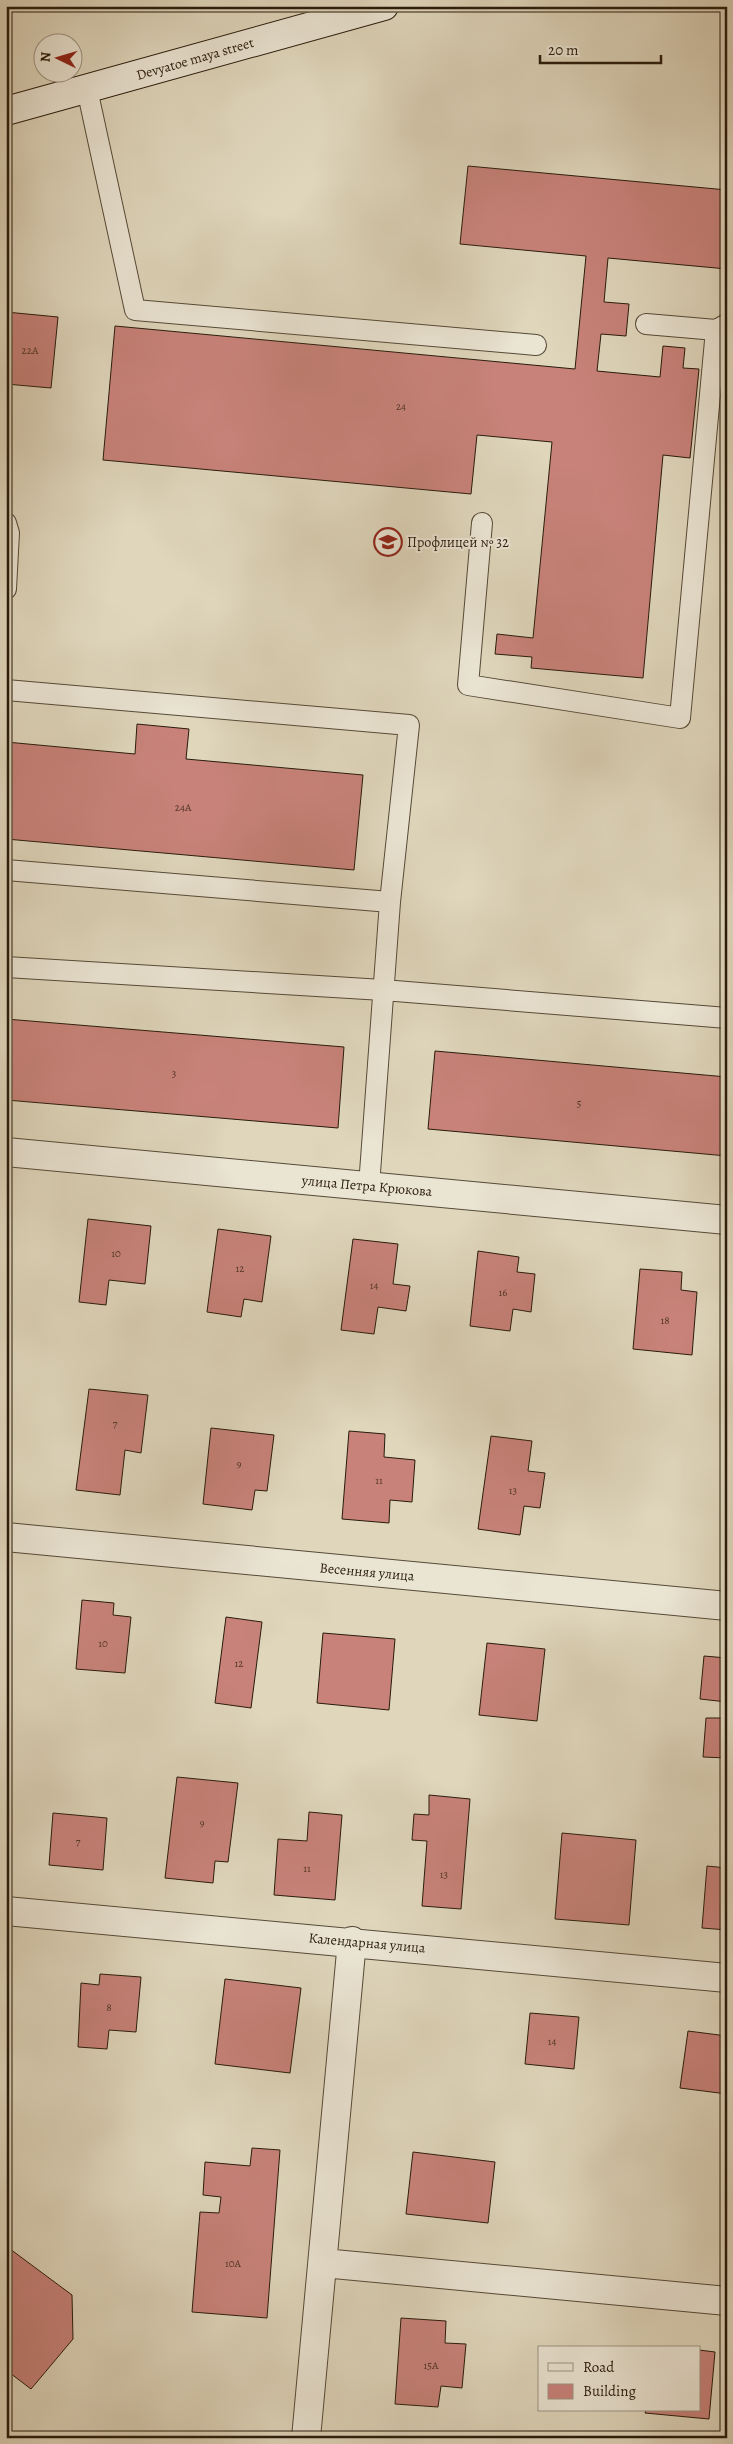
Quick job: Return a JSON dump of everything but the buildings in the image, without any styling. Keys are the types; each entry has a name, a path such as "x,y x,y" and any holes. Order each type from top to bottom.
{"street":[{"name":"Devyatoe maya street","path":"6,111 384,6"},
{"name":"улица Петра Крюкова","path":"6,1152 727,1220"},
{"name":"Весенняя улица","path":"6,1538 727,1606"},
{"name":"Календарная улица","path":"6,1911 352,1941 727,1978"},
{"path":"306,2438 352,1941"},
{"path":"323,2263 727,2301"}],"lane":[{"path":"87,89 135,310 536,345"},
{"path":"482,524 468,685 680,718 721,327 646,324"},
{"path":"6,523 9,533 6,589"},
{"path":"6,690 409,725 390,902 369,1186"},
{"path":"6,870 390,902"},
{"path":"6,967 383,990 727,1018"}],"place":[{"name":"Профлицей № 32","path":"388,542"}]}
